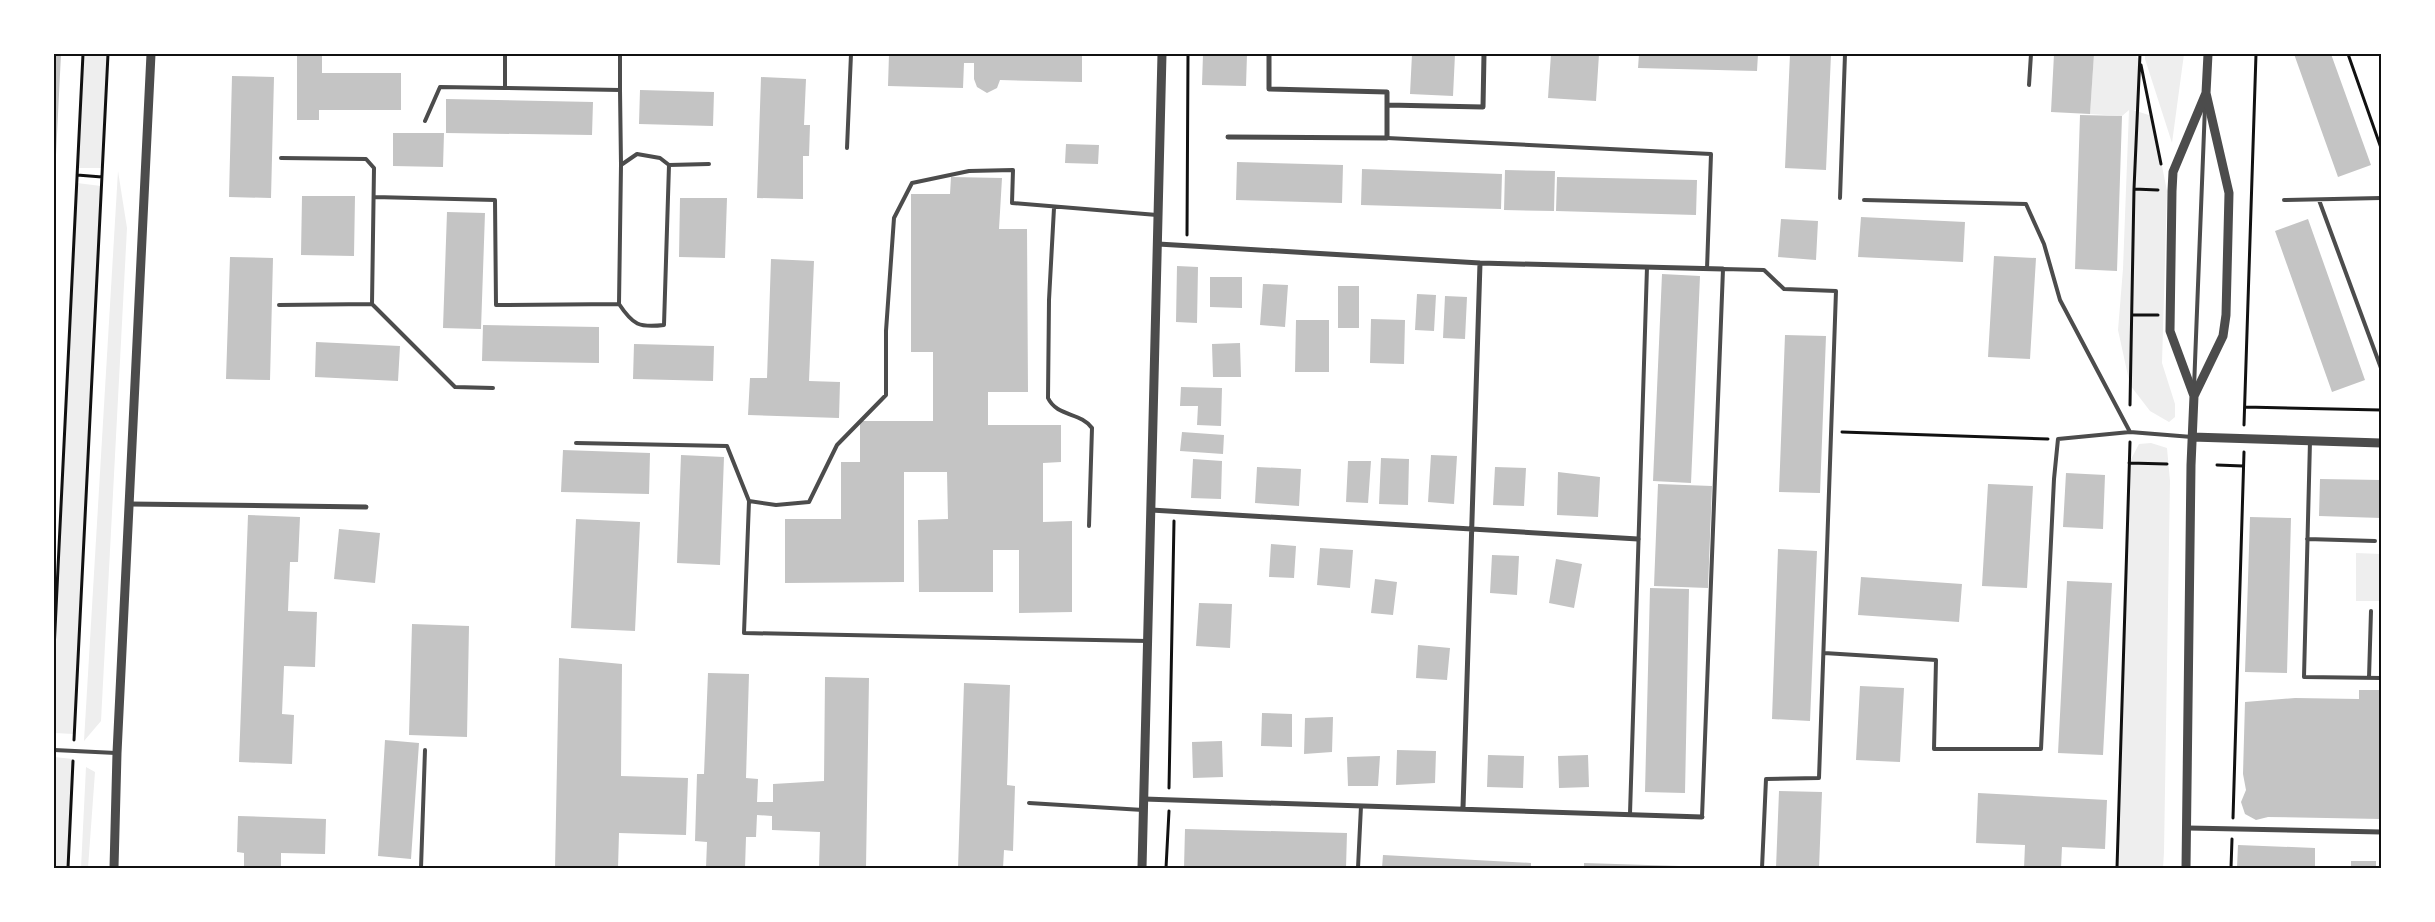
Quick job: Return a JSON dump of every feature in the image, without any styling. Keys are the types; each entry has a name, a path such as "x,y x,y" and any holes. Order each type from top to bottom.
{"street":[{"path":"114,868 117,753 151,54"},
{"path":"1142,868 1162,54"},
{"path":"1228,136 1387,138 1387,92 1269,89 1269,54"},
{"path":"1387,105 1483,107 1484,54"},
{"path":"2186,868 2194,396 2223,336 2226,315 2229,193 2206,93 2208,54"},
{"path":"2194,396 2170,331 2173,172 2206,93"},
{"path":"1158,244 1480,263 1723,269"},
{"path":"1463,808 1480,263"},
{"path":"2192,437 2381,443"},
{"path":"130,504 366,507"},
{"path":"1151,510 1472,531 1638,539"},
{"path":"1144,799 1702,817"},
{"path":"2188,828 2381,832"}],"lane":[{"path":"504,54 504,88"},
{"path":"620,54 619,304 628,318 644,328 664,325 669,165"},
{"path":"847,148 850,54"},
{"path":"1840,198 1844,54"},
{"path":"2029,85 2031,54"},
{"path":"425,121 440,87 620,90"},
{"path":"2194,396 2206,93"},
{"path":"1387,138 1710,154 1707,269"},
{"path":"621,165 637,154 660,158 669,165 709,164"},
{"path":"282,158 366,158 374,168 372,304"},
{"path":"750,500 776,505 809,502 837,446 886,394 886,331 894,218 912,182 969,171 1013,170 1012,203 1054,208 1117,210 1158,216"},
{"path":"374,197 495,200 496,305 619,304"},
{"path":"2284,200 2381,198"},
{"path":"1864,200 2026,204 2044,244 2060,300 2130,432"},
{"path":"2319,200 2381,368"},
{"path":"1054,208 1049,300 1048,398 1052,406 1060,412 1087,421 1092,428 1089,526"},
{"path":"1630,814 1647,267"},
{"path":"1702,817 1723,269 1764,270 1784,289 1836,291 1820,778 1766,779 1762,868"},
{"path":"279,305 372,304 455,387 493,388"},
{"path":"1824,653 1936,660 1934,749 2041,750 2054,479 2058,439 2130,432 2192,437"},
{"path":"2310,441 2304,677 2381,678"},
{"path":"576,443 727,446 750,500 744,633 1148,641"},
{"path":"2307,539 2375,541"},
{"path":"2369,678 2371,611"},
{"path":"54,750 117,753"},
{"path":"421,868 425,750"},
{"path":"1029,803 1143,810"},
{"path":"1358,868 1361,805"}],"path":[{"path":"54,650 83,54"},
{"path":"68,868 108,54"},
{"path":"1186,245 1188,54"},
{"path":"2139,54 2163,172"},
{"path":"2231,868 2256,54"},
{"path":"2348,54 2381,148"},
{"path":"2117,868 2130,432 2134,189 2140,59"},
{"path":"77,175 102,176"},
{"path":"2134,189 2167,191"},
{"path":"2132,315 2164,314"},
{"path":"2245,406 2381,410"},
{"path":"1832,431 2058,439"},
{"path":"2129,463 2167,464"},
{"path":"2216,466 2243,466"},
{"path":"1166,868 1174,512"}],"shaded area":[{"path":"83,54 108,54 102,168 77,168"},
{"path":"2094,54 2135,54 2140,62 2138,110 2133,110 2152,116 2167,191 2162,363 2175,404 2175,417 2169,422 2150,411 2130,385 2118,330 2123,269 2129,110 2122,116 2090,114"},
{"path":"2145,54 2184,54 2172,143 2145,59"},
{"path":"118,171 127,228 101,721 84,741"},
{"path":"77,183 101,186 74,734 54,733 54,650"},
{"path":"2151,443 2167,448 2170,481 2163,868 2117,868 2129,463 2139,444"},
{"path":"2356,553 2381,554 2381,601 2356,601"},
{"path":"54,757 73,759 68,868 54,868"},
{"path":"86,767 95,772 88,868 81,868"}],"building":[{"path":"54,54 61,54 55,175 54,175"},
{"path":"297,54 322,54 322,73 401,73 401,110 319,110 319,120 297,120"},
{"path":"889,54 1082,54 1082,82 1000,80 997,88 987,93 977,87 974,79 974,63 964,63 963,88 888,86"},
{"path":"1203,54 1247,54 1246,86 1202,85"},
{"path":"1412,54 1455,54 1453,96 1410,94"},
{"path":"1551,54 1599,54 1596,101 1548,98"},
{"path":"1639,54 1758,54 1757,71 1638,68"},
{"path":"1790,54 1831,54 1826,170 1785,168"},
{"path":"2054,54 2094,54 2090,114 2051,112"},
{"path":"2294,54 2331,54 2371,165 2338,177"},
{"path":"232,76 274,77 271,198 229,197"},
{"path":"761,77 806,79 804,125 810,125 809,156 803,156 803,199 757,198"},
{"path":"640,90 714,92 713,126 639,124"},
{"path":"446,99 593,102 592,135 446,133"},
{"path":"2080,115 2122,116 2117,271 2075,269"},
{"path":"393,133 444,133 443,167 393,166"},
{"path":"1066,144 1099,145 1098,164 1065,163"},
{"path":"1237,162 1343,165 1342,203 1236,200"},
{"path":"1362,169 1502,174 1501,209 1361,205"},
{"path":"1505,170 1555,171 1554,211 1504,210"},
{"path":"951,177 1002,178 999,229 1027,229 1028,392 988,392 988,425 1061,425 1061,462 1043,463 1043,522 1072,521 1072,612 1019,613 1019,550 993,550 993,592 919,592 918,520 948,519 947,472 904,472 904,582 785,583 785,519 841,519 841,462 860,462 860,421 933,421 933,352 911,352 911,194 950,194"},
{"path":"1557,177 1697,180 1696,215 1556,211"},
{"path":"302,196 355,196 354,256 301,255"},
{"path":"680,198 727,198 725,258 679,257"},
{"path":"447,212 485,213 481,329 443,328"},
{"path":"1861,217 1965,222 1963,262 1858,257"},
{"path":"1781,219 1818,221 1816,260 1778,257"},
{"path":"2308,219 2365,380 2332,392 2275,231"},
{"path":"1994,256 2036,258 2030,359 1988,357"},
{"path":"230,257 273,258 270,380 226,379"},
{"path":"771,259 814,261 809,381 840,382 839,418 748,415 750,378 767,378"},
{"path":"1177,266 1198,267 1197,323 1176,322"},
{"path":"1662,274 1700,276 1691,483 1653,481"},
{"path":"1210,277 1242,277 1242,308 1210,307"},
{"path":"1263,284 1288,285 1285,327 1260,325"},
{"path":"1338,286 1359,286 1359,328 1338,328"},
{"path":"1417,294 1436,295 1434,331 1415,330"},
{"path":"1445,296 1467,297 1465,339 1443,338"},
{"path":"1371,319 1405,320 1404,364 1370,363"},
{"path":"1296,320 1329,320 1329,372 1295,372"},
{"path":"483,325 599,327 599,363 482,361"},
{"path":"1785,335 1826,336 1820,493 1779,492"},
{"path":"316,342 400,346 398,381 315,377"},
{"path":"1240,343 1241,377 1213,377 1212,344"},
{"path":"634,344 714,346 713,381 633,379"},
{"path":"1181,387 1222,388 1221,426 1197,425 1198,406 1180,406"},
{"path":"1182,432 1224,435 1223,454 1180,451"},
{"path":"563,450 650,453 649,494 561,492"},
{"path":"681,455 724,457 720,565 677,563"},
{"path":"1431,455 1457,456 1454,504 1428,502"},
{"path":"1381,458 1409,459 1408,505 1379,504"},
{"path":"1193,459 1222,461 1221,499 1191,498"},
{"path":"1348,461 1371,461 1368,503 1346,502"},
{"path":"1257,467 1301,469 1299,506 1255,503"},
{"path":"1495,467 1526,468 1524,506 1493,505"},
{"path":"1558,472 1600,477 1598,517 1557,515"},
{"path":"2066,473 2105,475 2103,529 2063,527"},
{"path":"2320,479 2381,480 2381,518 2319,516"},
{"path":"1658,484 1712,486 1708,588 1654,586"},
{"path":"1988,484 2033,486 2027,588 1982,586"},
{"path":"248,515 300,517 298,562 290,562 288,611 317,612 315,667 284,666 282,714 294,715 292,764 239,762"},
{"path":"2250,517 2291,518 2287,673 2245,672"},
{"path":"576,519 640,522 635,631 571,628"},
{"path":"339,529 380,533 375,583 334,579"},
{"path":"1271,544 1296,546 1294,578 1269,577"},
{"path":"1320,548 1353,550 1350,588 1317,585"},
{"path":"1778,549 1817,551 1810,721 1772,719"},
{"path":"1492,555 1519,556 1517,595 1490,593"},
{"path":"1556,559 1582,564 1574,608 1549,603"},
{"path":"1861,577 1962,584 1959,622 1858,615"},
{"path":"1375,579 1397,582 1393,615 1371,613"},
{"path":"2067,581 2112,583 2103,755 2058,753"},
{"path":"1650,588 1689,589 1685,793 1645,792"},
{"path":"1199,603 1232,604 1230,648 1196,646"},
{"path":"412,624 469,626 467,737 409,735"},
{"path":"1418,645 1450,648 1447,680 1416,678"},
{"path":"559,658 622,664 621,776 688,778 686,835 619,833 618,868 555,868"},
{"path":"708,673 749,674 746,778 758,779 757,802 773,802 773,784 824,781 825,677 869,678 866,868 819,868 820,832 772,830 772,816 757,815 756,837 746,837 745,868 706,868 707,842 695,841 697,774 704,774"},
{"path":"964,683 1010,685 1007,785 1015,786 1013,851 1004,850 1003,868 958,868"},
{"path":"1860,686 1904,688 1900,762 1856,760"},
{"path":"2359,690 2381,690 2381,819 2268,817 2256,820 2245,814 2241,802 2246,790 2243,774 2245,702 2295,698 2359,699"},
{"path":"1262,713 1292,714 1292,747 1261,746"},
{"path":"1333,717 1332,752 1304,754 1305,718"},
{"path":"385,740 419,743 411,859 378,856"},
{"path":"1222,741 1223,777 1193,778 1192,742"},
{"path":"1397,750 1436,751 1435,783 1396,785"},
{"path":"1488,755 1524,756 1523,788 1487,787"},
{"path":"1588,755 1589,787 1559,788 1558,756"},
{"path":"1380,756 1378,786 1348,786 1347,757"},
{"path":"1779,791 1822,792 1819,868 1776,868"},
{"path":"1978,793 2107,800 2105,849 2062,847 2061,868 2024,868 2025,845 1976,843"},
{"path":"238,816 326,819 325,854 281,853 281,868 244,868 244,853 237,852"},
{"path":"1185,829 1347,833 1346,868 1184,868"},
{"path":"2238,845 2315,848 2315,868 2237,868"},
{"path":"1383,855 1531,863 1531,868 1382,868"},
{"path":"2351,861 2376,861 2376,868 2351,868"},
{"path":"1584,863 1711,867 1711,868 1584,868"}]}
